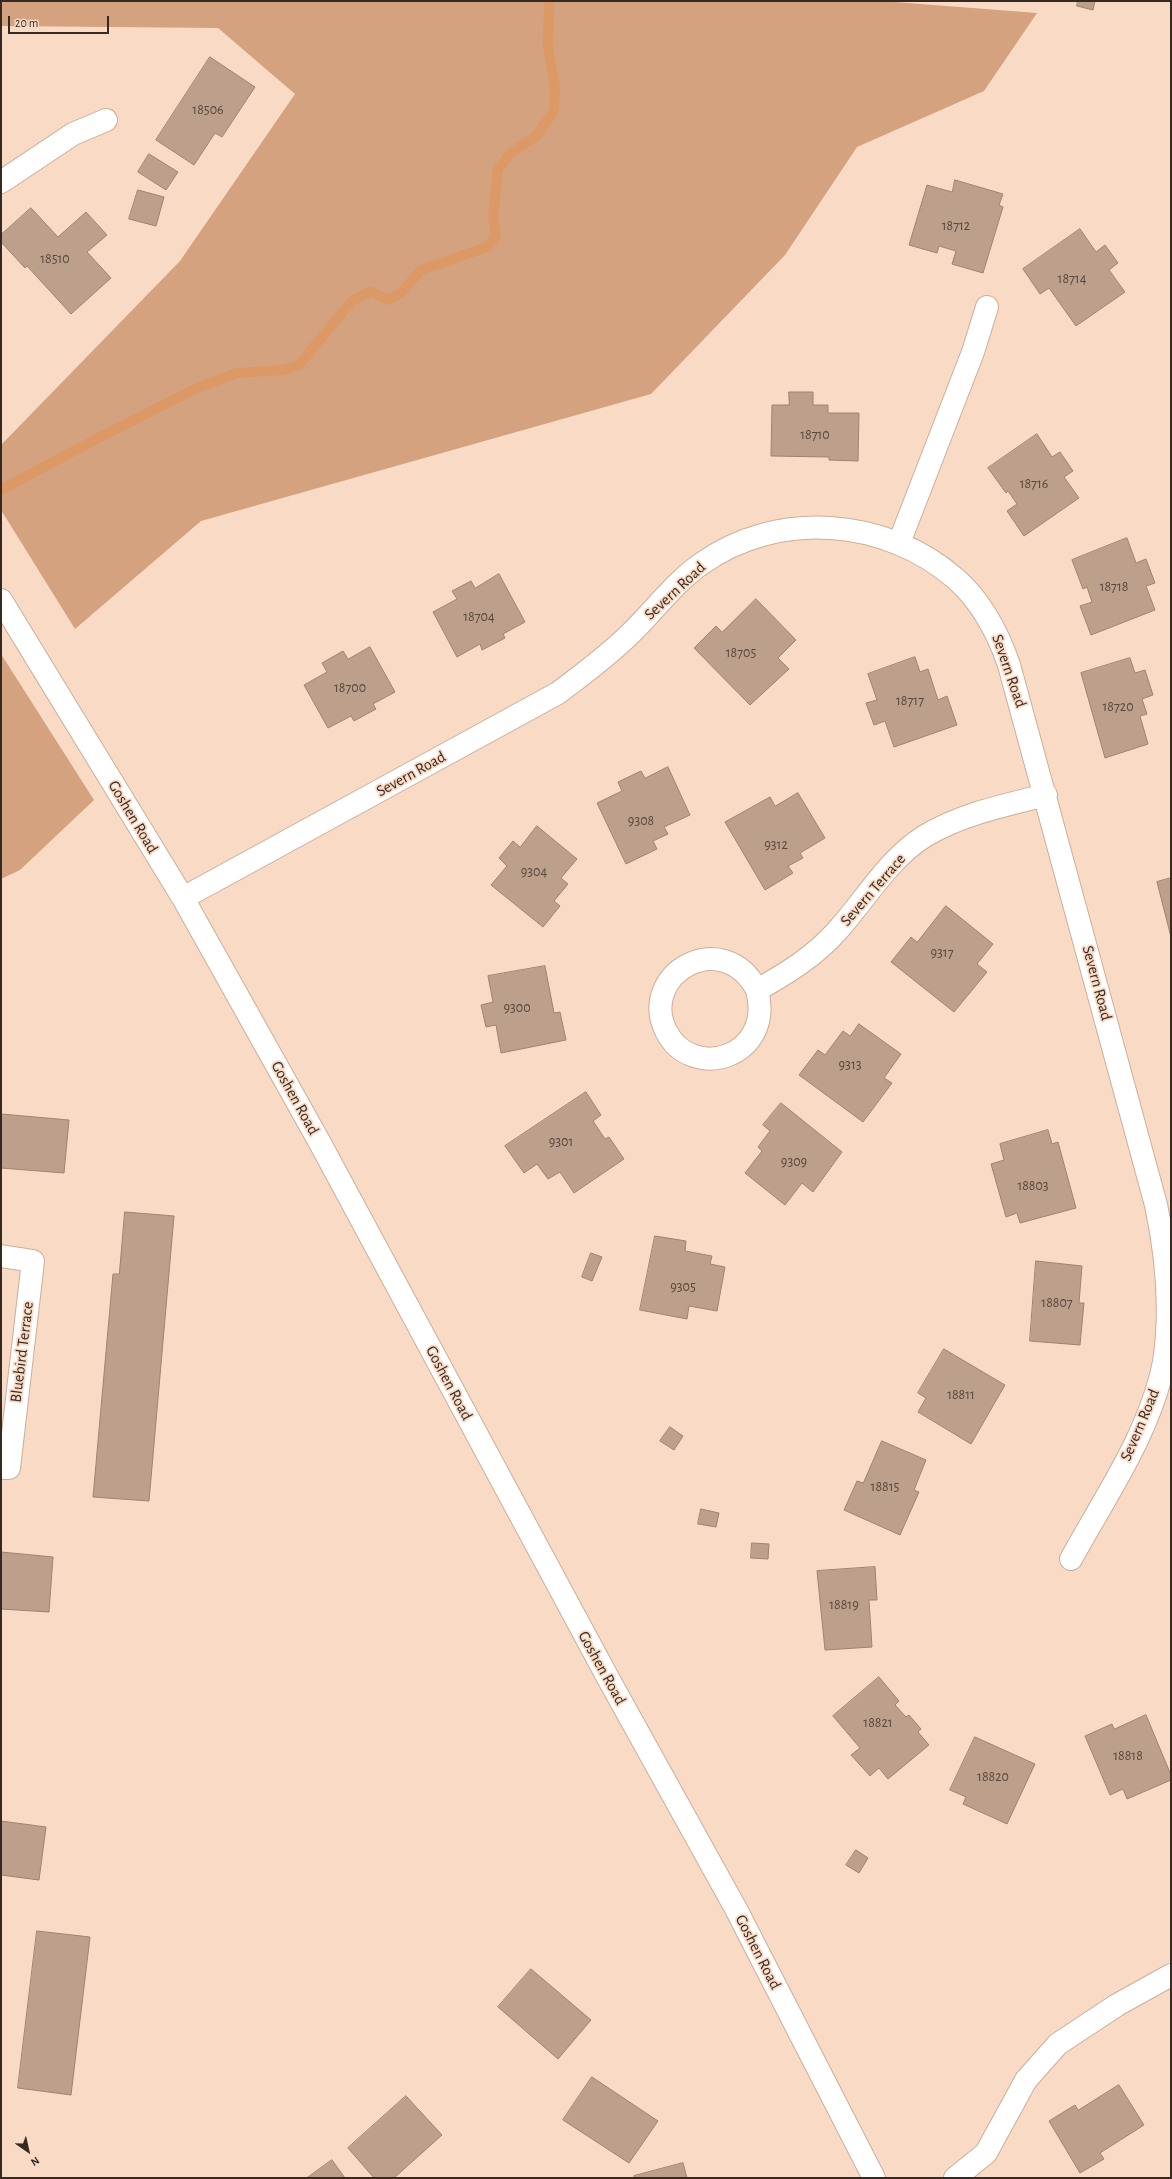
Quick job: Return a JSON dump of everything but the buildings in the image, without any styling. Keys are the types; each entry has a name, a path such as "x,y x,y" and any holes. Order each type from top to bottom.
{"street":[{"path":"1,182 73,134 106,120"},
{"path":"899,543 973,352 987,307"},
{"name":"Severn Road","path":"183,898 558,692 597,665 701,564 728,548 755,536 790,529 820,527 857,531 899,543 938,565 957,580 988,618 1010,665 1156,1205 1163,1239 1168,1282 1167,1339 1156,1393 1136,1440 1071,1560"},
{"name":"Goshen Road","path":"1,600 183,898 320,1143 604,1671 736,1909 874,2178"},
{"name":"Severn Terrace","path":"757,990 808,958 837,932 887,869 925,836 954,822 997,808 1046,795"},
{"path":"702,959 728,961 744,971 757,990 761,1011 755,1032 747,1043 738,1051 724,1057 710,1058 688,1053 679,1047 666,1031 661,1008 663,994 668,982 676,972 688,964 702,959"},
{"name":"Bluebird Terrace","path":"1,1256 33,1261 9,1468 1,1468"},
{"path":"956,2178 986,2152 1026,2080 1058,2044 1117,2005 1171,1975"}],"shaded area":[{"path":"1,1 882,1 1037,13 984,91 857,147 785,255 651,394 201,521 75,629 1,510 1,445 180,261 295,94 218,28 2,26"},
{"path":"1,654 94,800 20,870 1,879"}],"waterway":[{"path":"1,490 100,437 199,387 237,373 283,370 299,365 352,301 371,291 387,300 401,293 421,270 487,247 496,236 493,217 498,169 511,153 536,136 554,111 555,88 548,47 549,1"}]}
